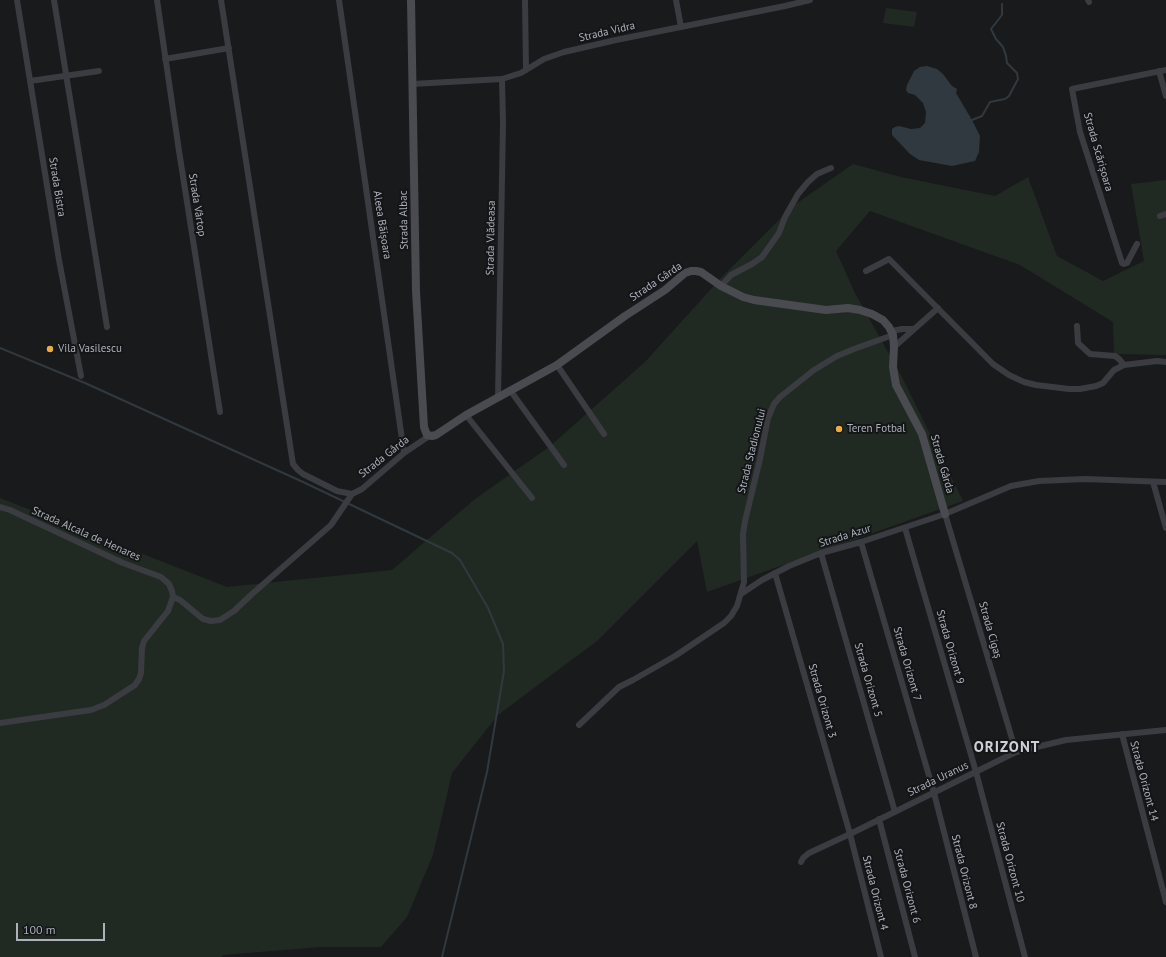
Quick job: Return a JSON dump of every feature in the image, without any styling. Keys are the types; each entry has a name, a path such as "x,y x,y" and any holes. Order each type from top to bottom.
{"street":[{"name":"Strada Bistra","path":"17,0 59,260 81,376"},
{"path":"54,0 107,327"},
{"name":"Strada Vârtop","path":"157,0 220,412"},
{"path":"221,0 293,464 303,474 351,497"},
{"name":"Aleea Băișoara","path":"339,0 404,454"},
{"name":"Strada Albac","path":"411,0 416,291 424,431 429,436"},
{"path":"525,0 526,70"},
{"path":"676,0 681,27"},
{"name":"Strada Vidra","path":"412,84 502,80 514,76 544,59 564,52 810,0"},
{"path":"165,59 229,48"},
{"name":"Strada Scărișoara","path":"1137,244 1127,263 1122,263 1080,132 1072,89 1166,70"},
{"path":"30,81 99,71"},
{"path":"1159,71 1166,96"},
{"name":"Strada Vlădeasa","path":"498,397 503,123 502,80"},
{"path":"721,286 731,275 762,257 779,233 785,217 798,194 817,174 831,168"},
{"path":"866,271 889,259 993,364 1009,375 1024,382 1069,389 1096,386 1103,383 1114,370 1124,365 1157,361 1166,362"},
{"name":"Strada Gârda","path":"173,597 180,600 203,619 211,621 220,620 234,611 331,525 351,497 404,454 429,436 440,433 466,415 557,365 625,316 665,290 685,273 691,271 701,272 721,286 743,297 754,300 826,310 848,308 872,314 883,320 892,333 894,347 892,367 896,385 922,434 945,514"},
{"path":"894,347 938,308"},
{"path":"1077,326 1078,343 1090,354 1115,356 1124,365"},
{"name":"Strada Stadionului","path":"742,594 744,582 743,534 745,521 768,418 774,404 780,397 814,370 837,356 902,329 914,329"},
{"path":"557,365 604,434"},
{"path":"510,390 564,465"},
{"path":"466,415 532,498"},
{"name":"Strada Azur","path":"742,594 775,573 821,553 905,528 945,514 1011,486 1026,482 1085,479 1166,482"},
{"path":"1153,482 1166,528"},
{"name":"Strada Alcala de Henares","path":"0,507 23,516 123,563 161,577 169,584 173,597"},
{"name":"Strada Cigaș","path":"945,514 1016,752"},
{"name":"Strada Orizont 9","path":"905,528 976,772"},
{"name":"Strada Orizont 7","path":"861,542 934,792"},
{"name":"Strada Orizont 5","path":"821,553 895,812"},
{"name":"Strada Orizont 3","path":"775,573 850,834"},
{"path":"579,725 619,687 675,656 724,623 731,616 742,594"},
{"path":"0,723 91,710 104,705 135,686 141,673 142,648 144,641 168,611 173,597"},
{"name":"Strada Uranus","path":"801,862 809,852 850,834 1016,752 1066,740 1166,730"},
{"name":"Strada Orizont 14","path":"1122,734 1166,902"},
{"name":"Strada Orizont 10","path":"976,772 1025,957"},
{"name":"Strada Orizont 8","path":"934,792 976,957"},
{"name":"Strada Orizont 6","path":"879,819 915,957"},
{"name":"Strada Orizont 4","path":"850,834 882,957"}],"shaded area":[{"path":"886,8 917,12 914,27 883,23"},
{"path":"927,66 937,69 952,86 957,89 956,93 980,136 979,152 975,161 952,166 919,160 910,154 892,135 892,129 895,127 899,126 911,129 920,128 925,123 926,112 923,103 915,95 908,93 906,90 914,71 920,67"},
{"path":"853,164 901,177 995,196 1028,177 1057,256 1103,281 1144,261 1131,184 1166,180 1166,355 1114,354 1113,322 1020,265 870,211 836,251 855,293 903,379 963,501 707,592 697,541 597,641 498,715 452,773 433,855 407,917 381,947 321,947 223,955 221,957 0,957 0,498 227,587 392,570 475,499 549,447 645,362 720,279 793,206"}],"waterway":[{"path":"972,120 982,116 990,102 1005,99 1009,96 1018,79 1017,73 1007,63 1003,47 996,39 991,29 1002,15 1002,4"},
{"path":"0,348 85,383 303,482 452,553 460,560 488,608 503,644 504,671 487,772 442,957"}],"place":[{"name":"Vila Vasilescu","path":"50,349"},
{"name":"Teren Fotbal","path":"839,429"}],"district":[{"name":"ORIZONT","path":"1007,748"}]}
